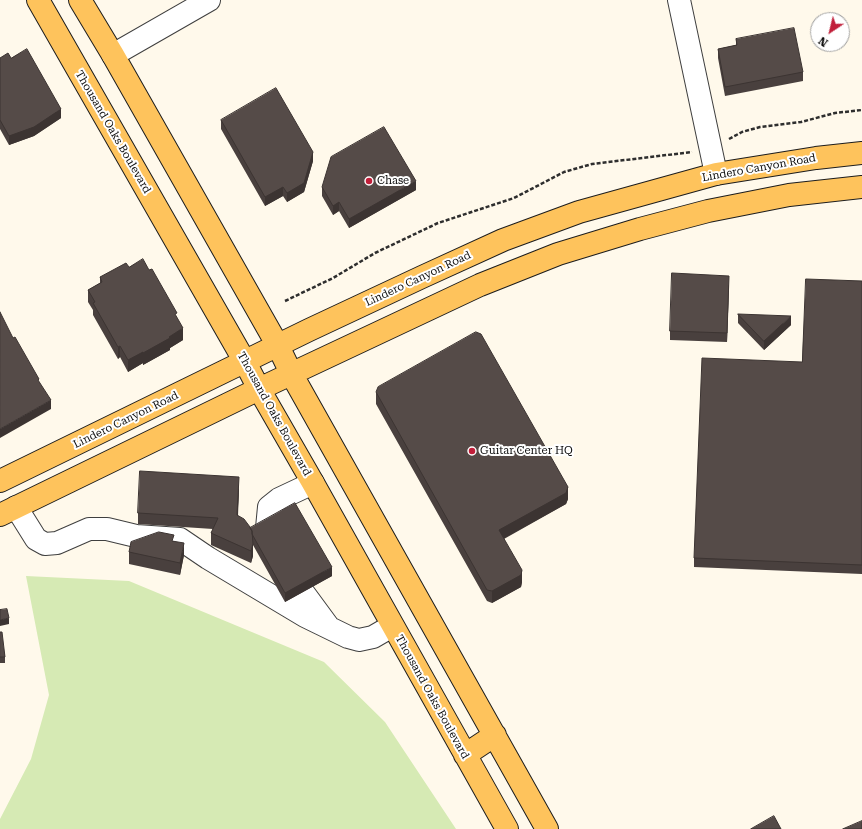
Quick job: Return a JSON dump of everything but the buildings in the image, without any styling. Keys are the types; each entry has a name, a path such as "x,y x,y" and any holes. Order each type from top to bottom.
{"main road":[{"name":"Thousand Oaks Boulevard","path":"38,0 245,362 259,390 313,483 507,829"},
{"path":"80,0 113,55 278,346 292,375 547,829"},
{"name":"Lindero Canyon Road","path":"0,481 422,277 503,240 579,212 716,174 816,158 862,153"},
{"path":"615,236 622,220 707,196 716,174"},
{"path":"8,511 480,285 558,254 615,236 708,211 789,195 862,187"},
{"path":"465,755 495,736"}],"lane":[{"path":"113,55 209,0"},
{"path":"679,0 716,174"},
{"path":"313,483 279,499 270,507 267,528 303,592 330,628"},
{"path":"8,511 36,539 45,544 57,542 89,529 107,529 136,536 180,539 208,558 305,616 348,637 359,640 373,637 392,626"}],"path":[{"path":"732,138 742,132 760,127 801,122 835,112 862,110"},
{"path":"285,301 333,278 375,253 424,229 514,198 564,172 592,164 690,153"}],"green space":[{"path":"26,576 129,581 324,662 385,722 456,829 0,829 0,819 31,759 49,695"}],"place":[{"name":"Chase","path":"369,181"},
{"name":"Guitar Center HQ","path":"472,451"}]}
